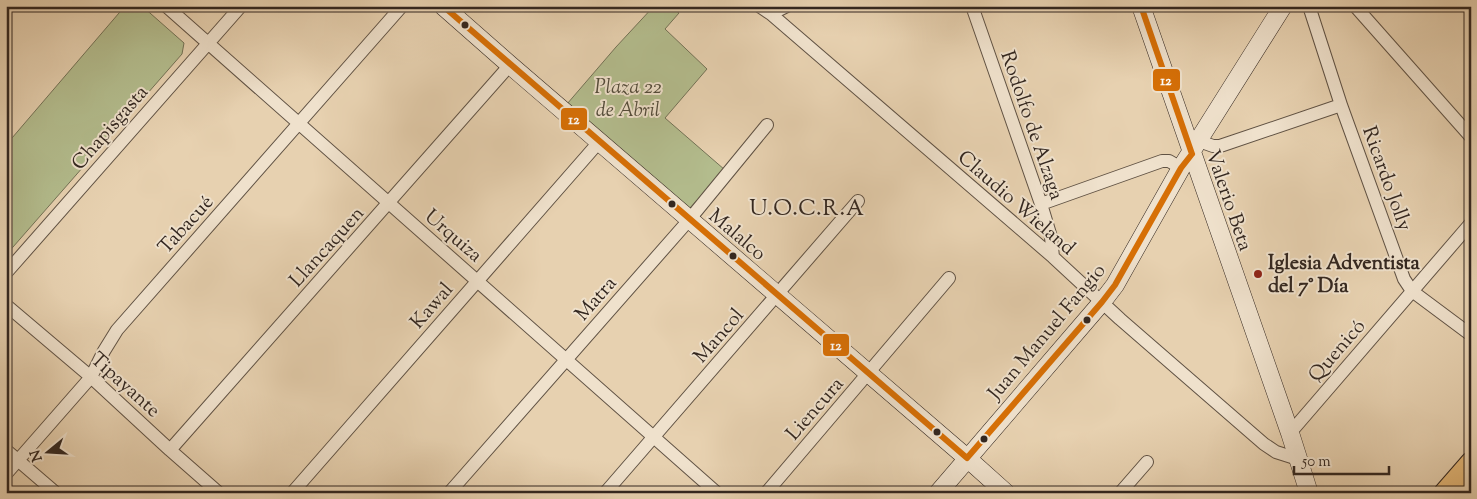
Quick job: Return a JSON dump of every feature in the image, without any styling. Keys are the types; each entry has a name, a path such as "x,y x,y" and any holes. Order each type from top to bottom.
{"main road":[{"name":"Malalco","path":"443,6 510,66 1006,493"},
{"name":"Valerio Beta","path":"1140,6 1195,147 1309,493"},
{"name":"Juan Manuel Fangio","path":"938,493 1102,302 1123,272 1181,168 1283,6"},
{"path":"1444,493 1471,462"},
{"path":"1463,493 1471,484"}],"street":[{"name":"Urquiza","path":"166,6 716,493"},
{"name":"Chapisgasta","path":"6,273 241,6"},
{"name":"Tabacué","path":"6,474 91,377 117,330 402,6"},
{"name":"Claudio Wieland","path":"759,6 771,14 1053,257 1264,444 1276,452 1298,459"},
{"path":"771,14 787,6"},
{"name":"Rodolfo de Alzaga","path":"972,6 1041,204 1051,237 1053,257"},
{"name":"Ricardo Jolly","path":"1309,6 1341,104 1404,279 1412,291 1471,335"},
{"path":"1356,6 1471,137"},
{"name":"Llancaquen","path":"170,450 510,66"},
{"path":"1195,147 1220,146 1341,104"},
{"name":"Matra","path":"449,493 689,220 767,125"},
{"name":"Kawal","path":"292,493 599,142"},
{"path":"1041,204 1162,161 1169,161 1181,168"},
{"name":"Mancol","path":"605,493 858,201"},
{"name":"Quenicó","path":"1290,433 1471,223"},
{"name":"Liencura","path":"766,493 949,278"},
{"name":"Tipayante","path":"6,305 91,377 219,493"},
{"path":"6,450 56,493"},
{"path":"1120,493 1147,462"}],"green space":[{"path":"125,6 142,6 184,43 182,54 6,255 6,145"},
{"name":"Plaza 22 de Abril","path":"654,6 670,6 679,13 665,29 707,69 665,118 725,170 689,209 567,104"}],"transit line":[{"name":"12","path":"443,6 967,458"},
{"name":"12","path":"1141,6 1192,154"},
{"name":"12","path":"967,458 1115,285 1181,168 1192,154"}],"place":[{"name":"Iglesia Adventista del 7° Día","path":"1258,274"}],"district":[{"name":"U.O.C.R.A","path":"807,207"}]}
